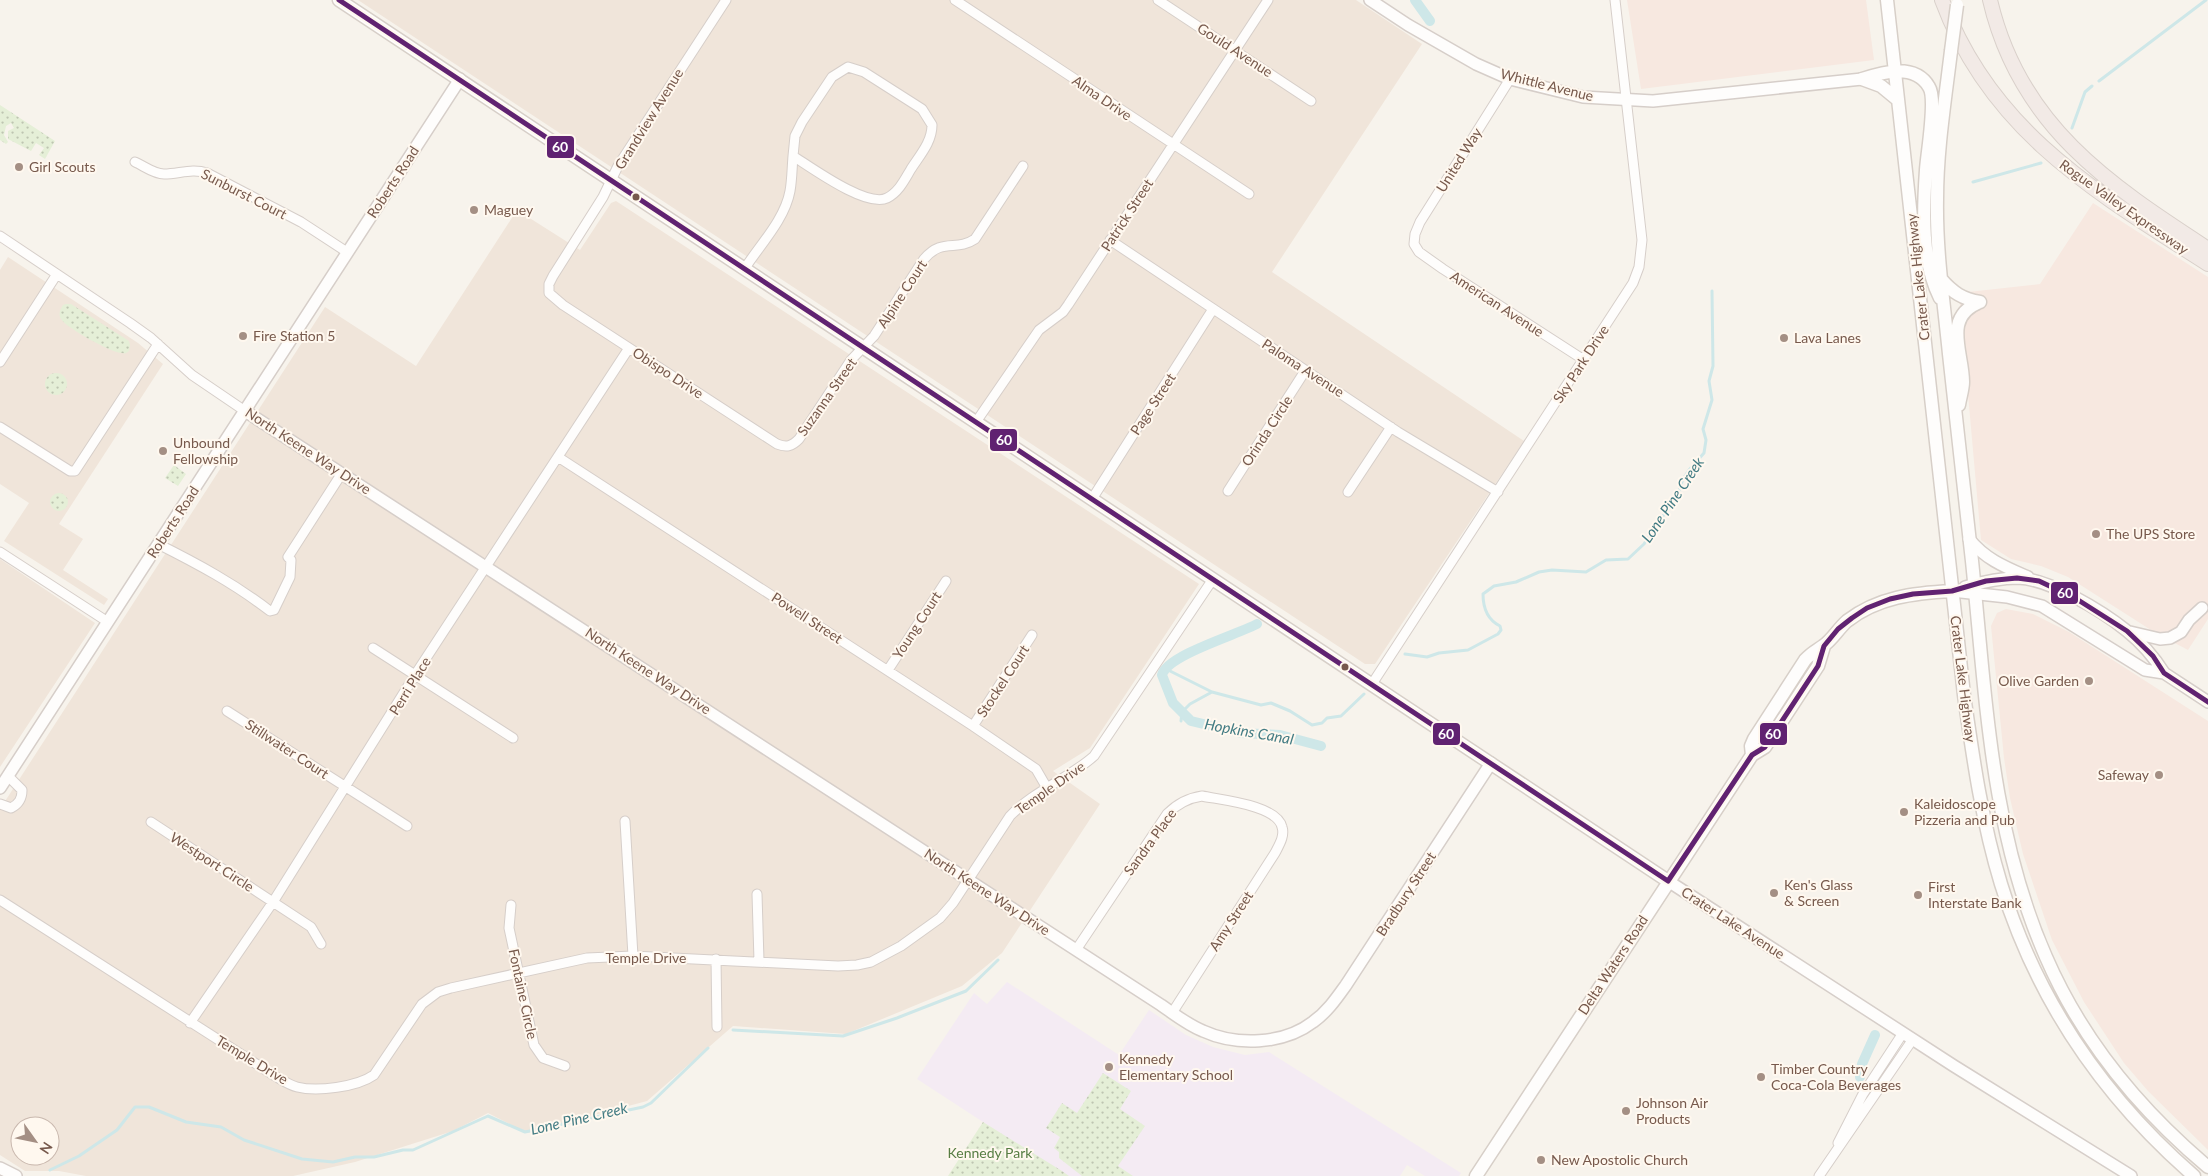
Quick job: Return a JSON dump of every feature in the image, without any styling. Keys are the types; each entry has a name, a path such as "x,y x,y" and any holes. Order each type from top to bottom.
{"highway":[{"name":"Rogue Valley Expressway","path":"1942,0 1957,35 1975,67 1999,101 2033,140 2091,187 2208,264"},
{"name":"Rogue Valley Expressway","path":"1990,1 2012,61 2029,92 2058,132 2083,158 2118,188 2208,249"}],"main road":[{"name":"Crater Lake Avenue","path":"339,0 1668,881"},
{"name":"Crater Lake Highway","path":"1887,0 1920,283 1952,591 1970,733 1980,797 2001,884 2022,941 2049,1001 2071,1038 2096,1074 2124,1109 2150,1136 2194,1176"},
{"name":"Crater Lake Highway","path":"1957,3 1940,137 1938,178 1941,278 1997,794 2016,879 2031,922 2064,995 2108,1064 2134,1097 2208,1167"},
{"path":"1862,78 1881,72 1904,71 1920,78 1929,87 1932,100 1926,170 1927,250 1930,279 1944,308"},
{"path":"1862,78 1881,86 1898,100"},
{"path":"1941,278 1961,298 1980,302 1963,313 1958,320 1957,330 1963,382 1956,420"},
{"name":"Delta Waters Road","path":"1476,1176 1752,755 1751,746 1758,732 1805,660 1813,651 1824,646 1838,629 1868,608 1890,599 1913,594 1952,591"}],"street":[{"name":"Grandview Avenue","path":"549,293 549,284 553,276 603,197 618,166 726,0"},
{"name":"Alma Drive","path":"955,0 1250,194"},
{"name":"Gould Avenue","path":"1158,0 1312,101"},
{"name":"Patrick Street","path":"976,422 1039,330 1063,312 1068,305 1268,0"},
{"name":"Whittle Avenue","path":"1370,0 1444,47 1510,79 1583,97 1626,101 1653,101 1862,78"},
{"name":"Sky Park Drive","path":"1372,684 1633,283 1642,240 1615,0"},
{"path":"745,268 776,222 786,202 790,192 792,156 795,136 802,122 832,77 848,67 864,72 922,109 932,125 929,142 899,189 881,201 859,196 792,156"},
{"name":"Roberts Road","path":"0,788 460,79"},
{"name":"United Way","path":"1414,244 1415,234 1420,222 1510,79"},
{"name":"Sunburst Court","path":"135,162 155,172 164,174 198,170 207,173 301,222 347,252"},
{"name":"Alpine Court","path":"864,347 874,336 931,250 938,247 969,243 974,239 1023,166"},
{"name":"North Keene Way Drive","path":"0,236 130,323 158,344 192,375 1172,1013 1206,1033 1240,1041 1276,1038 1300,1030 1316,1020"},
{"name":"Paloma Avenue","path":"1110,240 1391,427 1498,492"},
{"name":"American Avenue","path":"1414,244 1419,252 1443,269 1584,360"},
{"path":"0,362 57,274"},
{"name":"Obispo Drive","path":"549,293 563,306 778,444 784,447 791,446"},
{"name":"Page Street","path":"1092,499 1213,309"},
{"path":"0,427 70,471 75,471 158,344"},
{"name":"Suzanna Street","path":"791,446 799,439 851,360 864,347"},
{"name":"Perri Place","path":"190,1023 274,902 347,788 415,676 629,348"},
{"name":"Orinda Circle","path":"1228,491 1305,371"},
{"path":"1348,492 1391,427"},
{"name":"Powell Street","path":"558,457 973,726 1036,769 1047,788"},
{"path":"158,544 206,567 270,611 274,610 290,577 291,560 288,557 342,473"},
{"path":"1969,539 1978,550 1992,560 2039,582"},
{"path":"0,552 108,622"},
{"name":"Delta Waters Road","path":"1974,589 1986,581 2017,578 2039,582 2075,598 2127,631 2153,656 2164,674"},
{"name":"Temple Drive","path":"0,900 275,1076 297,1087 308,1088 352,1086 374,1075 422,1004 429,997 452,988 518,973 587,958 633,956 857,966 871,962 901,946 940,918 953,903 1010,816 1019,806 1077,770 1101,748 1213,579"},
{"name":"Young Court","path":"888,670 946,581"},
{"name":"Delta Waters Road","path":"1952,591 1974,589 2021,599 2042,606 2145,670 2164,674 2208,702"},
{"path":"2127,631 2160,639 2170,638 2181,632 2202,608"},
{"name":"Stockel Court","path":"973,726 1032,635"},
{"path":"373,648 513,738"},
{"name":"Stillwater Court","path":"227,711 407,826"},
{"name":"Bradbury Street","path":"1316,1020 1332,1004 1346,985 1491,763"},
{"path":"0,804 11,808 17,805 22,797 22,790 8,776"},
{"name":"Sandra Place","path":"1076,950 1167,814 1175,806 1194,797 1202,796 1262,809 1272,814 1282,826"},
{"path":"624,821 633,956"},
{"name":"Westport Circle","path":"151,822 311,927 321,944"},
{"name":"Amy Street","path":"1172,1013 1275,852 1283,834 1282,826"},
{"name":"Crater Lake Avenue","path":"1668,881 2130,1176"},
{"path":"757,894 759,961"},
{"name":"Fontaine Circle","path":"511,905 509,928 534,1045 543,1058 565,1066"},
{"path":"716,959 717,1027"},
{"path":"1819,1176 1850,1133 1908,1036"},
{"path":"0,1168 16,1176"}],"shaded area":[{"path":"358,0 1356,0 1422,44 1272,272 1524,441 1375,664 1365,664"},
{"path":"1627,0 1866,0 1874,60 1641,89"},
{"path":"616,201 1199,584 1090,748 1053,771 1100,804 1002,953 962,986 846,1034 733,1026 647,1101 527,1133 488,1113 453,1131 355,1162 293,1176 86,1176 59,1171 25,1171 17,1166 60,1166 60,1116 10,1116 10,1161 0,1155 0,809 325,307 416,366 517,210 580,250 611,203"},
{"path":"2093,203 2208,277 2208,619 2188,650 2154,632 2068,577 2041,566 2011,559 1981,540 1959,293 2040,284"},
{"path":"8,257 138,343 163,364 59,524 83,539 63,570 108,599 104,605 4,541 29,503 0,484 0,270"},
{"path":"0,559 95,623 0,767"},
{"path":"2006,609 2033,614 2069,632 2208,721 2208,1150 2148,1091 2124,1063 2084,1002 2052,940 2023,854 2010,798 2004,758 1991,626 1997,613"},
{"name":"Kennedy Elementary School","path":"1007,982 1119,1055 1149,1010 1186,1035 1213,1047 1245,1055 1269,1052 1461,1173 1459,1176 1425,1176 1407,1165 1400,1176 1066,1176 917,1079 974,993 987,1004"}],"green space":[{"path":"0,105 55,141 45,159 39,155 44,148 36,143 31,151 8,139 8,131 14,128 11,123 6,126 4,135 8,142 6,144 0,140"},
{"path":"71,304 129,341 129,351 124,353 109,349 71,328 61,319 60,315 63,305"},
{"path":"56,373 64,376 67,384 64,392 56,395 48,392 45,384 48,376"},
{"path":"174,465 186,474 178,486 165,478"},
{"path":"59,493 65,496 68,502 65,508 59,511 53,508 50,502 53,496"},
{"path":"1103,1073 1131,1091 1120,1109 1145,1126 1118,1166 1133,1176 1082,1176 1059,1158 1059,1152 1054,1148 1060,1137 1046,1128 1062,1103 1077,1113"},
{"name":"Kennedy Park","path":"983,1122 1062,1171 1069,1176 948,1176"}],"waterway":[{"name":"Hopkins Canal","path":"1415,0 1430,21"},
{"name":"Lone Pine Creek","path":"2099,81 2206,0"},
{"name":"Lone Pine Creek","path":"2072,128 2085,92 2092,86"},
{"name":"Lone Pine Creek","path":"1973,182 2041,163"},
{"name":"Lone Pine Creek","path":"1405,654 1427,657 1439,653 1468,650 1498,634 1501,630 1500,626 1489,617 1483,599 1483,594 1494,586 1516,582 1539,572 1552,570 1586,572 1606,560 1628,559 1644,544 1676,499 1683,479 1704,453 1706,440 1703,429 1712,400 1709,381 1713,366 1712,291"},
{"name":"Lone Pine Creek","path":"1257,624 1190,653 1167,667 1162,675 1173,703 1191,721 1241,733 1280,735 1321,746"},
{"name":"Lone Pine Creek","path":"1166,669 1212,692"},
{"name":"Lone Pine Creek","path":"1181,721 1182,712 1190,704 1212,692 1261,705 1271,703 1290,711 1312,725 1322,723 1327,718 1341,716 1364,694"},
{"name":"Lone Pine Creek","path":"733,1030 843,1036 897,1018 966,991 998,960"},
{"name":"Hopkins Canal","path":"1860,1077 1862,1064 1875,1035"},
{"name":"Lone Pine Creek","path":"50,1170 79,1156 117,1130 135,1107 149,1107 186,1122 221,1127 244,1140 302,1159 333,1162 355,1157 374,1157 403,1150 413,1150 488,1116 525,1132 643,1107 651,1103 708,1048"}],"transit line":[{"name":"60","path":"339,0 1668,881"},
{"name":"60","path":"1668,881 1752,755 1765,747 1818,666 1824,646 1838,629 1852,618 1867,608 1890,599 1913,594 1952,591 1986,581 2017,578 2039,581 2075,598 2127,631 2153,656 2164,673 2208,702"}],"place":[{"name":"Girl Scouts","path":"19,167"},
{"name":"Maguey","path":"474,210"},
{"name":"Fire Station 5","path":"243,336"},
{"name":"Lava Lanes","path":"1784,338"},
{"name":"Unbound Fellowship","path":"163,451"},
{"name":"The UPS Store","path":"2096,534"},
{"name":"Olive Garden","path":"2089,681"},
{"name":"Safeway","path":"2159,775"},
{"name":"Kaleidoscope Pizzeria and Pub","path":"1904,812"},
{"name":"Ken's Glass & Screen","path":"1774,893"},
{"name":"First Interstate Bank","path":"1918,895"},
{"name":"Kennedy Elementary School","path":"1109,1067"},
{"name":"Timber Country Coca-Cola Beverages","path":"1761,1077"},
{"name":"Johnson Air Products","path":"1626,1111"},
{"name":"New Apostolic Church","path":"1541,1160"}]}
